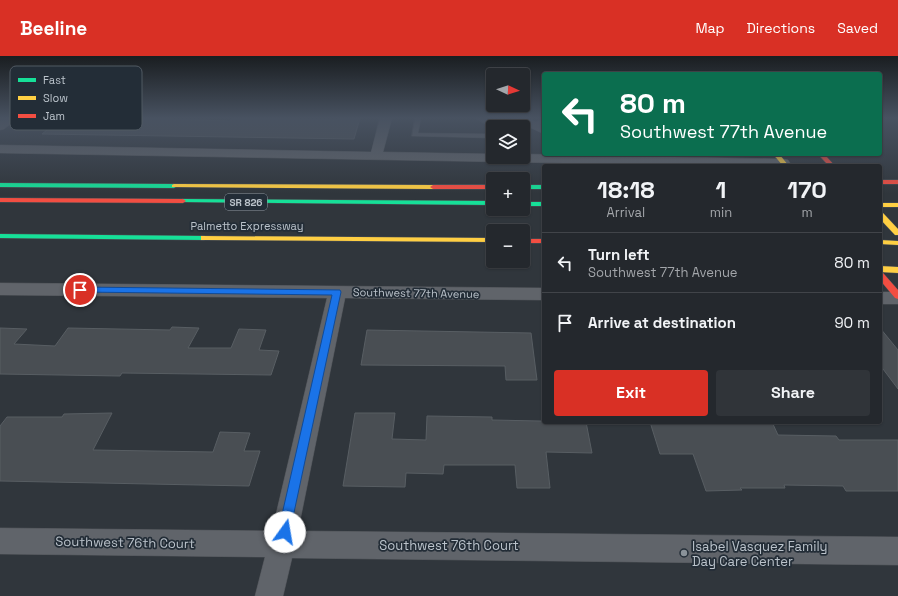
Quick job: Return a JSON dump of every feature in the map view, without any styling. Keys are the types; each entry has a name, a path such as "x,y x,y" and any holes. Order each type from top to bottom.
{"main road":[{"path":"823,156 830,164"},
{"path":"0,182 70,185"},
{"path":"883,182 898,182"},
{"path":"0,185 486,187"},
{"path":"530,187 542,187"},
{"name":"SR 826","path":"0,200 486,203"},
{"path":"530,204 542,204"},
{"path":"882,205 898,205"},
{"path":"882,217 898,233"},
{"name":"Palmetto Expressway","path":"0,236 486,240"},
{"path":"530,241 542,241"},
{"path":"882,242 898,243"},
{"path":"882,269 898,270"},
{"path":"882,277 898,297"}],"street":[{"path":"376,155 379,143"},
{"path":"0,149 376,155 680,157 782,161"},
{"name":"Southwest 77th Avenue","path":"0,289 542,294"},
{"path":"269,596 282,544 337,292"},
{"path":"882,298 898,297"},
{"name":"Southwest 76th Court","path":"0,541 898,551"}],"building":[{"path":"172,327 199,328 188,348 231,348 239,329 266,330 259,350 279,351 271,375 122,373 120,376 0,374 0,328 27,329 14,344 55,346 68,328 170,330"},
{"path":"367,330 531,333 537,380 506,380 505,366 361,365"},
{"path":"882,330 898,350 898,389 882,368"},
{"path":"112,413 93,450 213,452 220,432 250,433 244,451 260,451 249,486 0,481 0,426 7,417 62,417 64,414"},
{"path":"355,413 395,413 392,439 426,440 427,416 492,417 492,420 542,421 542,424 586,424 592,453 546,452 550,488 517,488 515,465 444,465 443,474 406,473 405,487 343,486"},
{"path":"651,424 773,424 778,435 836,436 839,440 898,440 898,491 846,491 843,486 784,485 785,488 740,488 742,490 706,491 693,454 660,454"}],"traffic: fast":[{"path":"0,185 174,186"},
{"path":"530,187 542,187"},
{"path":"183,201 486,203"},
{"path":"530,204 542,204"},
{"path":"0,236 204,238"}],"traffic: slow":[{"path":"778,156 784,164"},
{"path":"174,186 433,187"},
{"path":"882,205 898,205"},
{"path":"882,217 898,233"},
{"path":"204,238 486,240"},
{"path":"882,242 898,243"},
{"path":"882,269 898,270"}],"traffic: jam":[{"path":"823,156 830,164"},
{"path":"882,182 898,182"},
{"path":"433,187 486,187"},
{"path":"0,200 183,201"},
{"path":"530,241 542,241"},
{"path":"882,277 898,296"}],"place":[{"name":"Isabel Vasquez Family Day Care Center","path":"684,553"}],"route":[{"path":"80,290 337,292 285,532"}]}
